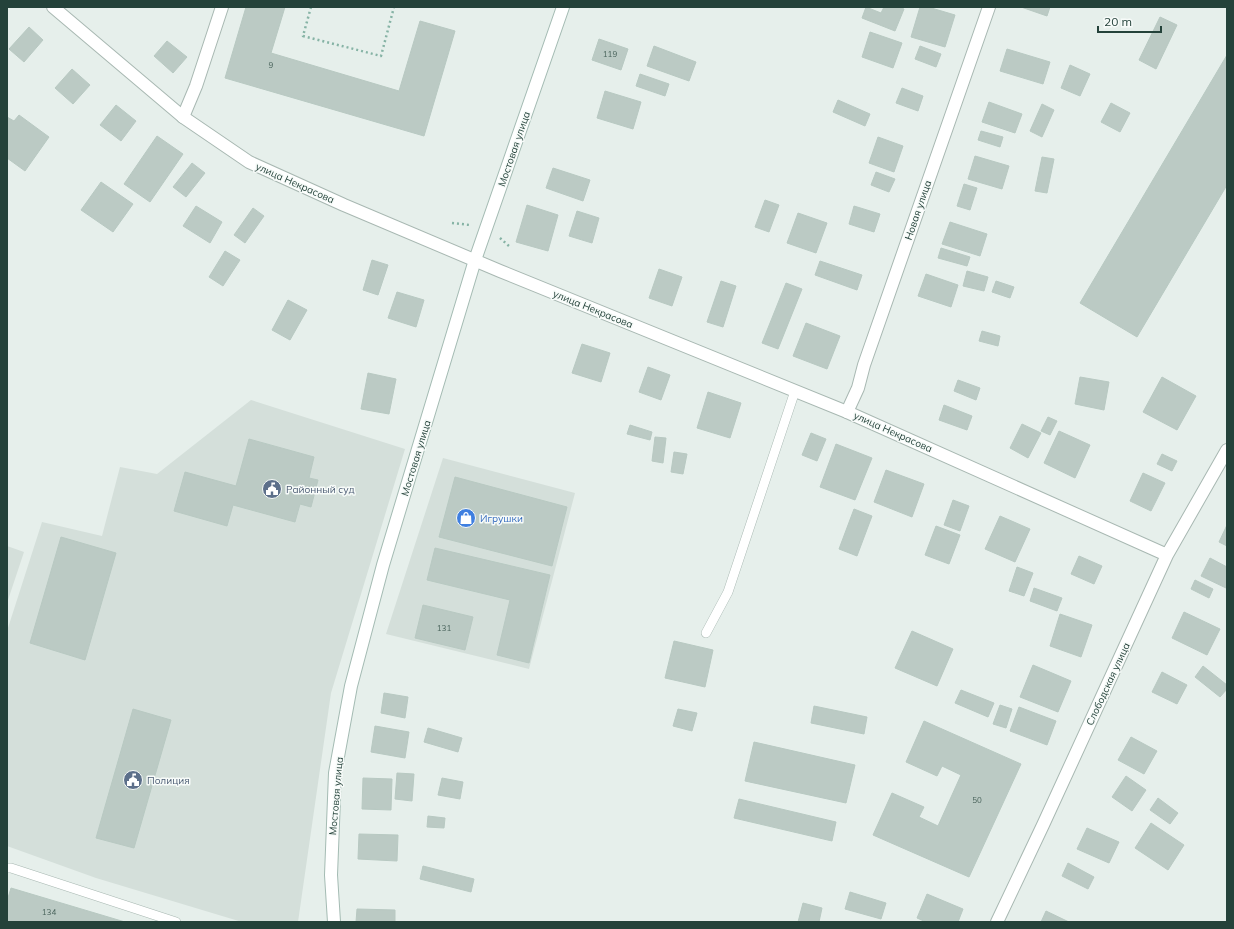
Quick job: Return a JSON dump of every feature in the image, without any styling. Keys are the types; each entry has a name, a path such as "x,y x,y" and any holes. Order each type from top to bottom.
{"street":[{"name":"улица Некрасова","path":"53,7 183,117 249,162 344,205 475,260 847,412 1167,555"},
{"path":"183,117 196,86 222,7"},
{"name":"Мостовая улица","path":"334,922 331,875 336,773 351,686 383,565 475,260 563,7"},
{"name":"Новая улица","path":"847,412 858,388 864,365 989,7"},
{"name":"Слободская улица","path":"997,922 1167,555 1227,450"}],"lane":[{"path":"706,633 728,592 795,391"},
{"path":"7,868 11,868 176,922"}],"path":[{"path":"311,7 303,36 381,56 394,7"}],"shaded area":[{"path":"251,400 405,449 331,693 298,922 242,922 96,878 7,846 7,631 42,522 102,536 120,467 157,474"},
{"path":"443,458 575,493 529,669 386,634"},
{"path":"7,546 24,552 7,603"}],"building":[{"path":"246,7 285,7 271,53 399,91 420,21 455,31 424,136 225,78"},
{"path":"866,7 881,13 884,7 899,7 904,9 895,31 862,18"},
{"path":"920,7 928,7 955,15 945,47 911,37"},
{"path":"1021,7 1050,7 1047,16"},
{"path":"1160,17 1177,25 1156,69 1139,60"},
{"path":"29,27 43,40 24,62 9,49"},
{"path":"870,32 902,43 893,68 862,57"},
{"path":"599,39 628,49 621,70 592,60"},
{"path":"167,41 187,57 173,73 154,56"},
{"path":"654,46 696,62 689,81 647,66"},
{"path":"920,46 941,54 936,67 915,59"},
{"path":"1007,49 1050,62 1043,84 1000,71"},
{"path":"1227,55 1227,185 1137,337 1080,303"},
{"path":"1070,65 1090,74 1080,96 1061,88"},
{"path":"72,69 90,85 73,104 55,88"},
{"path":"640,74 669,84 665,96 636,86"},
{"path":"902,88 923,96 918,111 896,103"},
{"path":"605,91 641,102 633,129 597,118"},
{"path":"838,100 870,114 865,126 833,112"},
{"path":"989,102 1022,114 1015,133 982,122"},
{"path":"1111,103 1130,113 1120,132 1101,122"},
{"path":"1042,104 1054,110 1042,137 1030,131"},
{"path":"116,105 136,121 121,141 100,125"},
{"path":"19,115 49,137 25,171 7,158 7,117 14,121"},
{"path":"981,131 1003,137 1000,147 978,140"},
{"path":"157,136 183,154 150,202 124,184"},
{"path":"878,137 903,146 894,172 869,163"},
{"path":"975,156 1009,166 1002,189 968,179"},
{"path":"1042,157 1054,159 1047,193 1035,191"},
{"path":"192,163 205,173 186,197 173,187"},
{"path":"553,168 590,180 583,201 546,188"},
{"path":"876,172 895,179 889,192 871,185"},
{"path":"101,182 133,204 113,232 81,210"},
{"path":"964,184 977,188 970,210 957,206"},
{"path":"765,200 779,205 769,232 755,227"},
{"path":"527,205 558,215 548,251 516,242"},
{"path":"196,206 222,222 210,243 183,226"},
{"path":"854,206 880,214 874,232 849,224"},
{"path":"253,208 264,216 245,243 234,235"},
{"path":"577,211 599,218 592,243 569,236"},
{"path":"798,213 827,223 816,253 787,243"},
{"path":"950,222 987,234 980,256 942,244"},
{"path":"941,248 970,257 967,266 938,258"},
{"path":"225,251 240,260 223,286 209,277"},
{"path":"372,260 388,265 378,295 363,290"},
{"path":"820,261 862,275 857,290 815,275"},
{"path":"659,269 682,277 672,306 649,298"},
{"path":"967,271 988,277 984,291 963,286"},
{"path":"926,274 958,285 951,307 918,296"},
{"path":"721,281 736,286 723,327 707,322"},
{"path":"996,281 1014,287 1010,298 992,292"},
{"path":"786,283 802,289 778,349 762,343"},
{"path":"397,292 424,300 416,327 388,318"},
{"path":"288,300 307,310 290,340 272,330"},
{"path":"806,323 840,336 827,369 793,356"},
{"path":"982,331 1000,336 998,346 979,341"},
{"path":"582,344 610,353 601,382 572,373"},
{"path":"648,367 670,375 661,400 639,392"},
{"path":"368,373 396,379 389,414 361,409"},
{"path":"1080,377 1109,382 1104,410 1075,404"},
{"path":"1162,377 1196,396 1177,430 1143,412"},
{"path":"958,380 980,388 976,400 954,391"},
{"path":"708,392 741,403 730,438 697,428"},
{"path":"944,405 972,416 967,430 939,420"},
{"path":"1048,417 1057,421 1050,435 1041,431"},
{"path":"1022,424 1041,433 1028,458 1010,448"},
{"path":"630,425 652,432 650,440 627,434"},
{"path":"1059,431 1090,445 1075,478 1044,463"},
{"path":"811,433 826,439 817,461 802,455"},
{"path":"655,437 666,438 663,463 652,461"},
{"path":"249,439 314,457 309,478 318,480 311,507 300,504 295,522 233,505 227,526 174,511 185,472 236,486"},
{"path":"836,444 872,458 855,500 820,487"},
{"path":"674,452 687,454 683,474 671,472"},
{"path":"1162,454 1177,461 1172,471 1157,464"},
{"path":"886,470 924,484 912,517 874,502"},
{"path":"1143,473 1165,483 1151,511 1130,501"},
{"path":"455,477 567,507 552,566 439,537"},
{"path":"953,500 969,506 960,531 944,525"},
{"path":"854,509 872,516 857,556 839,549"},
{"path":"1000,516 1030,529 1015,562 985,549"},
{"path":"1227,525 1227,546 1219,542"},
{"path":"936,526 960,535 949,564 925,555"},
{"path":"61,537 116,553 85,660 30,643"},
{"path":"435,548 550,575 529,663 497,655 510,600 427,580"},
{"path":"1079,556 1102,566 1094,584 1071,574"},
{"path":"1210,558 1227,567 1226,588 1201,576"},
{"path":"1017,567 1033,573 1024,596 1009,591"},
{"path":"1195,580 1213,589 1209,598 1191,589"},
{"path":"1034,588 1062,598 1057,611 1030,601"},
{"path":"423,605 473,617 465,650 415,638"},
{"path":"1184,612 1220,629 1207,655 1172,638"},
{"path":"1060,614 1092,625 1081,657 1050,646"},
{"path":"912,631 953,649 937,686 895,668"},
{"path":"674,641 713,650 705,687 665,678"},
{"path":"1033,665 1071,681 1058,712 1020,697"},
{"path":"1203,666 1227,685 1227,689 1220,697 1195,677"},
{"path":"1162,672 1187,685 1177,704 1152,692"},
{"path":"961,690 994,703 988,717 955,703"},
{"path":"384,693 408,697 405,718 381,713"},
{"path":"1000,705 1012,709 1006,728 993,724"},
{"path":"814,706 867,717 864,734 811,723"},
{"path":"1019,707 1056,721 1047,745 1010,731"},
{"path":"133,709 171,720 134,848 96,838"},
{"path":"678,709 697,713 692,731 673,726"},
{"path":"924,721 1021,764 969,877 873,835 892,793 924,807 919,817 938,826 961,775 942,766 937,776 906,762"},
{"path":"375,726 409,732 405,758 371,752"},
{"path":"428,728 462,738 458,752 424,742"},
{"path":"1131,737 1157,751 1144,774 1118,760"},
{"path":"754,742 855,765 846,803 745,781"},
{"path":"397,773 414,774 412,801 395,799"},
{"path":"1126,776 1146,790 1132,811 1112,797"},
{"path":"363,778 392,779 391,810 362,809"},
{"path":"442,778 463,782 460,799 438,795"},
{"path":"1158,798 1178,813 1170,824 1150,810"},
{"path":"739,799 836,822 832,841 734,818"},
{"path":"428,816 445,818 444,828 427,827"},
{"path":"1151,823 1184,845 1168,870 1135,848"},
{"path":"1087,828 1119,842 1109,863 1077,849"},
{"path":"359,834 398,835 397,861 358,859"},
{"path":"1068,863 1094,877 1088,889 1062,876"},
{"path":"423,866 474,879 471,892 420,879"},
{"path":"11,888 125,922 7,922 7,901"},
{"path":"850,892 886,903 881,919 845,909"},
{"path":"927,894 963,909 958,922 926,922 917,918"},
{"path":"803,903 822,908 819,922 798,922"},
{"path":"357,909 395,910 395,922 356,922"},
{"path":"1046,911 1069,922 1041,922"}],"place":[{"name":"Районный суд","path":"272,489"},
{"name":"Игрушки","path":"466,518"},
{"name":"Полиция","path":"133,780"}]}
